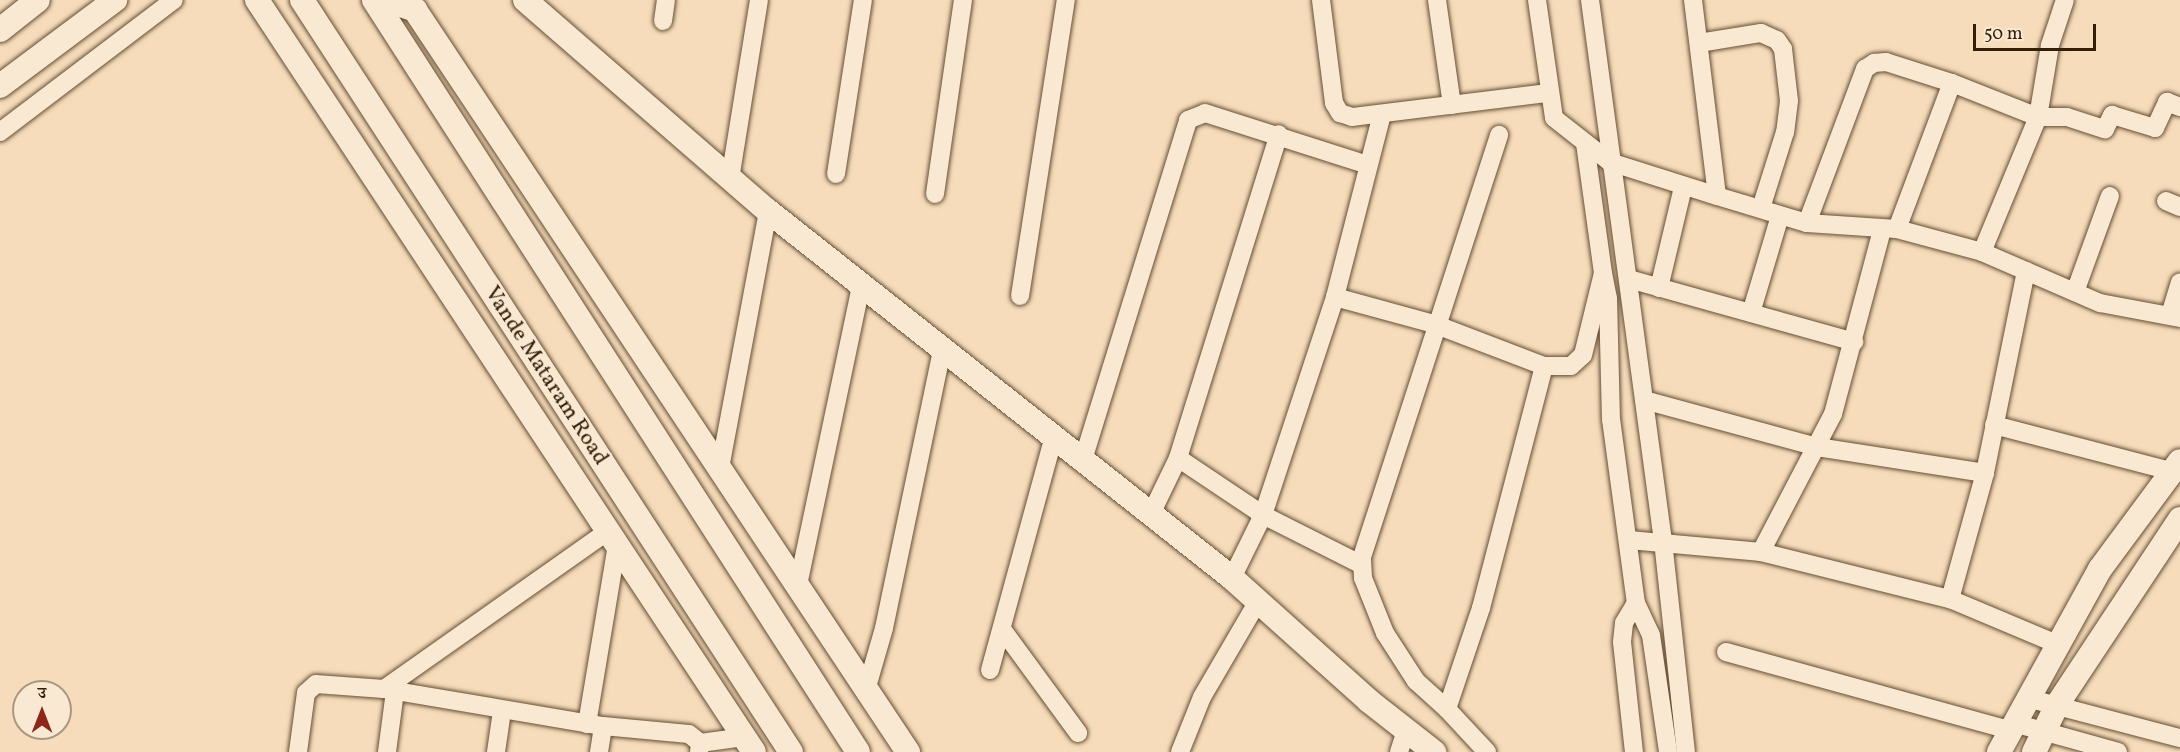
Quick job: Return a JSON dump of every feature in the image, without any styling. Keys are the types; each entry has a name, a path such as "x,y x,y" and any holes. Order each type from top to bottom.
{"street":[{"path":"0,30 38,0"},
{"path":"0,87 115,0"},
{"path":"0,132 174,0"},
{"path":"257,0 749,744 699,748 689,734 595,725 389,690 316,684 306,693 298,752"},
{"name":"Vande Mataram Road","path":"302,0 791,752"},
{"path":"374,0 858,752"},
{"path":"385,0 415,10 867,687 908,752"},
{"path":"525,0 768,211 1082,463 1232,578 1402,741 1434,752"},
{"path":"663,21 666,0"},
{"path":"730,179 759,0"},
{"path":"836,174 863,0"},
{"path":"935,194 963,0"},
{"path":"1020,296 1066,0"},
{"path":"1321,0 1334,103 1340,113 1352,117 1548,93"},
{"path":"1437,0 1452,105"},
{"path":"1537,0 1548,93 1554,118 1610,162 1683,187 1807,223 1890,230 1982,252 2100,303 2175,317 2180,283"},
{"path":"1590,0 1610,162 1629,279 1663,541 1686,752"},
{"path":"1693,0 1717,196"},
{"path":"1982,252 2038,117 2050,45 2065,0"},
{"path":"1699,43 1761,33 1777,40 1783,49 1789,102 1785,132 1761,208"},
{"path":"1807,223 1865,69 1874,63 1886,62 1952,83 2038,117 2067,117 2105,129 2112,115 2155,128 2167,102 2180,107"},
{"path":"1761,552 1833,414 1890,230 1952,83"},
{"path":"1082,463 1188,120 1205,113 1279,134 1368,165"},
{"path":"1232,578 1263,514 1335,297 1382,114"},
{"path":"1150,516 1178,458 1279,134"},
{"path":"1487,752 1447,709 1416,681 1384,633 1370,600 1362,566 1434,324 1499,135"},
{"path":"1585,143 1608,298 1611,419 1636,603 1651,635 1668,752"},
{"path":"1659,288 1683,187"},
{"path":"2075,292 2110,196"},
{"path":"720,468 768,211"},
{"path":"1751,313 1780,216"},
{"path":"1950,599 1985,473 2026,271"},
{"path":"1335,297 1434,324 1544,366 1571,366 1583,355 1603,273"},
{"path":"1629,279 1854,342"},
{"path":"798,585 861,286"},
{"path":"867,687 884,628 942,351"},
{"path":"1447,709 1481,608 1544,366"},
{"path":"1644,400 1817,447 1985,473"},
{"path":"1994,425 2175,466 2100,569 1999,752"},
{"path":"990,670 1053,440"},
{"path":"1178,458 1263,514 1362,566"},
{"path":"2034,752 2057,705 2180,519"},
{"path":"389,690 613,538"},
{"path":"600,752 595,725 613,538"},
{"path":"1629,540 1663,541 1761,552 1950,599 2057,644"},
{"path":"1180,752 1202,697 1258,601"},
{"path":"1634,752 1622,642 1624,623 1636,603"},
{"path":"1002,628 1078,733"},
{"path":"1726,652 2012,726 2045,730 2118,752"},
{"path":"387,752 389,690"},
{"path":"2027,698 2180,738"},
{"path":"496,752 502,711"}]}
